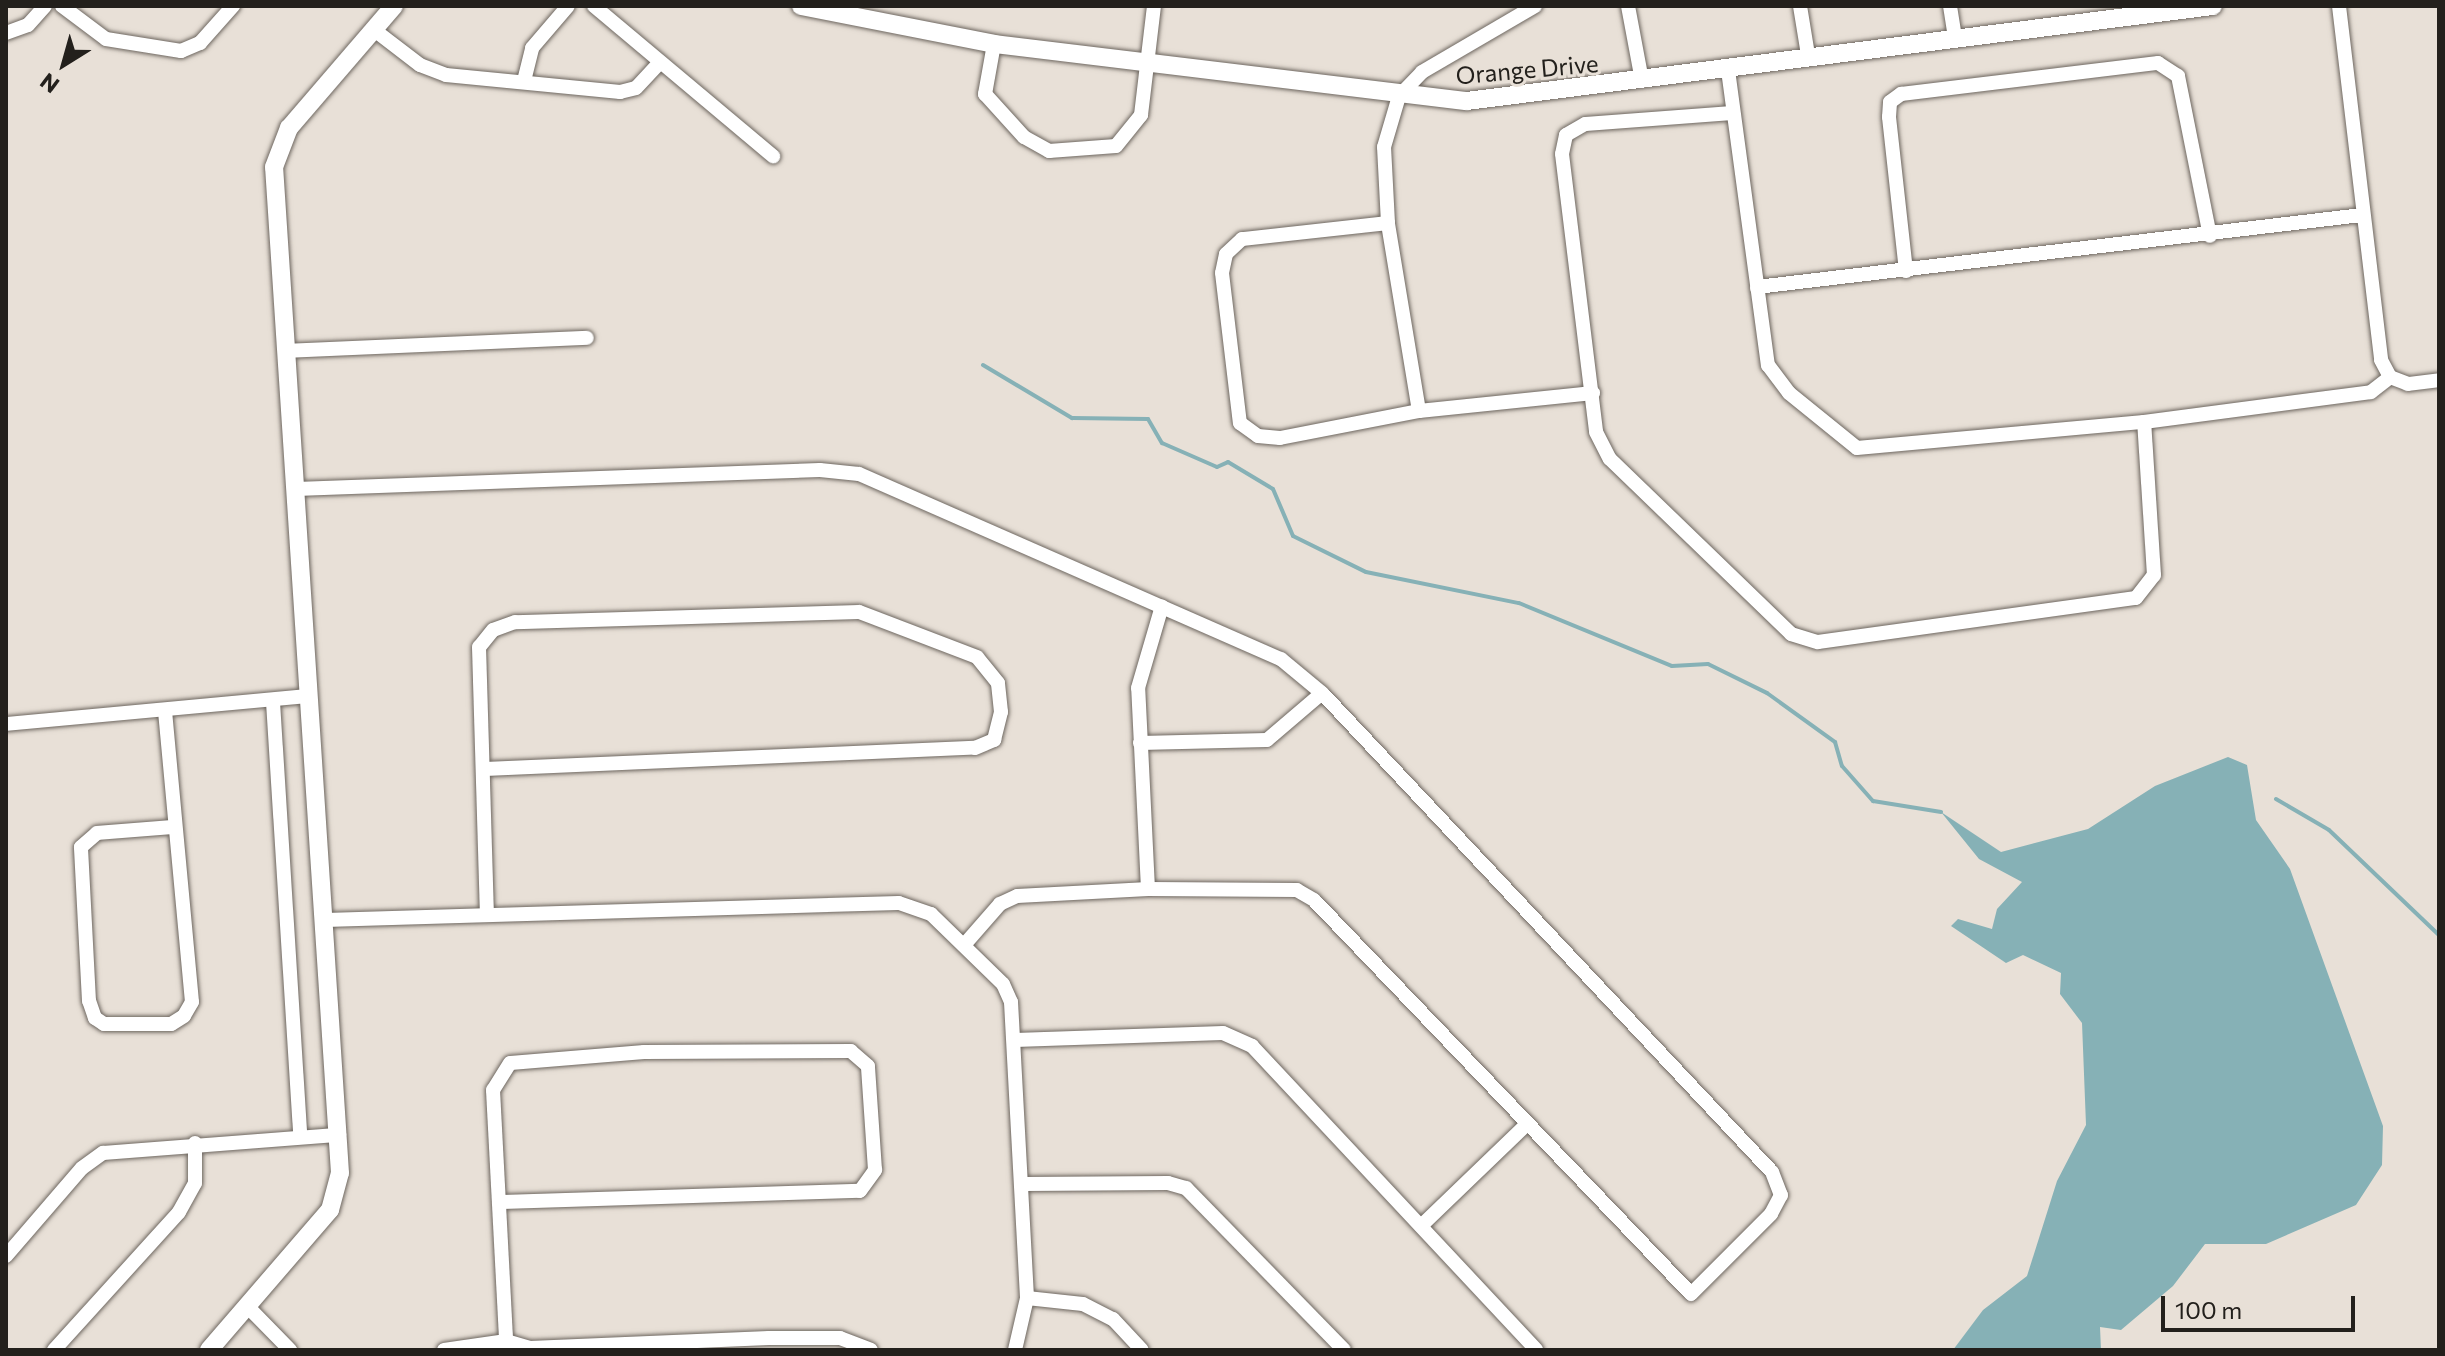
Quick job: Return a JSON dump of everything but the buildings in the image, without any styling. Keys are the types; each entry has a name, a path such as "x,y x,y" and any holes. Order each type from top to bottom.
{"street":[{"path":"6,33 28,25 45,6"},
{"path":"62,6 106,39 181,51 200,43 233,6"},
{"path":"209,1350 249,1308 330,1210 340,1173 285,351 276,152 289,128 394,6"},
{"path":"524,81 532,48 568,6"},
{"path":"594,6 773,156"},
{"name":"Orange Drive","path":"801,6 994,44 1399,96 1497,100 1728,70 1808,55 2213,6"},
{"path":"994,44 985,94 1024,137 1049,151 1116,146 1141,115 1154,6"},
{"path":"1419,411 1388,223 1384,147 1399,96 1440,57 1535,6"},
{"path":"1628,6 1642,81"},
{"path":"1800,6 1808,55"},
{"path":"1950,6 1955,36"},
{"path":"2339,6 2381,360 2390,377 2408,384 2439,380"},
{"path":"373,29 436,73 620,92 636,88 659,63"},
{"path":"1906,271 1889,117 1890,102 1901,94 2158,63 2178,76 2210,236"},
{"path":"1728,70 1768,365 1789,393 1857,448 2144,422 2371,392 2390,377"},
{"path":"1732,113 1585,124 1566,135 1562,154 1596,432 1610,459 1791,634 1818,642 2136,598 2154,575 2144,422"},
{"path":"1757,287 2210,236 2362,215"},
{"path":"1388,223 1242,239 1226,254 1222,273 1240,423 1258,436 1280,438 1419,411 1593,393"},
{"path":"285,351 587,338"},
{"path":"296,489 838,471 908,492 1281,659 1322,693 1772,1172 1781,1195 1771,1214 1691,1294 1305,894 1273,887 1148,889 1008,898 965,944"},
{"path":"1148,889 1139,680 1162,606"},
{"path":"485,769 975,748 994,740 1001,712 998,683 977,657 859,612 515,622 493,630 479,647 487,913"},
{"path":"1140,743 1267,740 1322,693"},
{"path":"6,724 273,702 309,696"},
{"path":"273,702 300,1136"},
{"path":"165,711 172,827 192,1002 184,1016 171,1024 104,1024 95,1018 89,1001 81,847 97,833 172,827"},
{"path":"325,920 899,903 931,914 965,944 1008,993 1015,1040 1024,1184 1027,1298 1015,1350"},
{"path":"1015,1040 1223,1033 1252,1046 1536,1350"},
{"path":"502,1202 860,1191 875,1170 868,1066 851,1051 644,1052 510,1063 493,1090 502,1202 506,1341"},
{"path":"1421,1226 1526,1125"},
{"path":"6,1256 91,1160 121,1148 339,1135"},
{"path":"54,1350 179,1212 195,1183 195,1143"},
{"path":"1024,1184 1168,1183 1186,1188 1344,1350"},
{"path":"1027,1298 1083,1304 1113,1319 1142,1350"},
{"path":"249,1308 290,1350"},
{"path":"444,1350 506,1341 531,1349 769,1344 840,1338 871,1350"}],"water":[{"path":"2228,757 2247,765 2256,820 2290,869 2383,1126 2382,1165 2356,1205 2266,1244 2205,1244 2173,1286 2121,1330 2100,1327 2101,1350 1953,1350 1983,1310 2027,1276 2057,1181 2086,1125 2082,1023 2060,994 2061,973 2023,955 2006,963 1951,926 1958,919 1992,929 1997,909 2022,882 1979,859 1941,812 2001,852 2088,829 2155,786"}],"waterway":[{"path":"983,365 1072,418 1148,419 1162,443 1217,467 1228,462 1273,489 1293,536 1366,572 1519,603 1672,666 1708,664 1767,693 1835,742 1842,766 1873,801 1941,812"},
{"path":"2276,799 2329,830 2439,935"}]}
